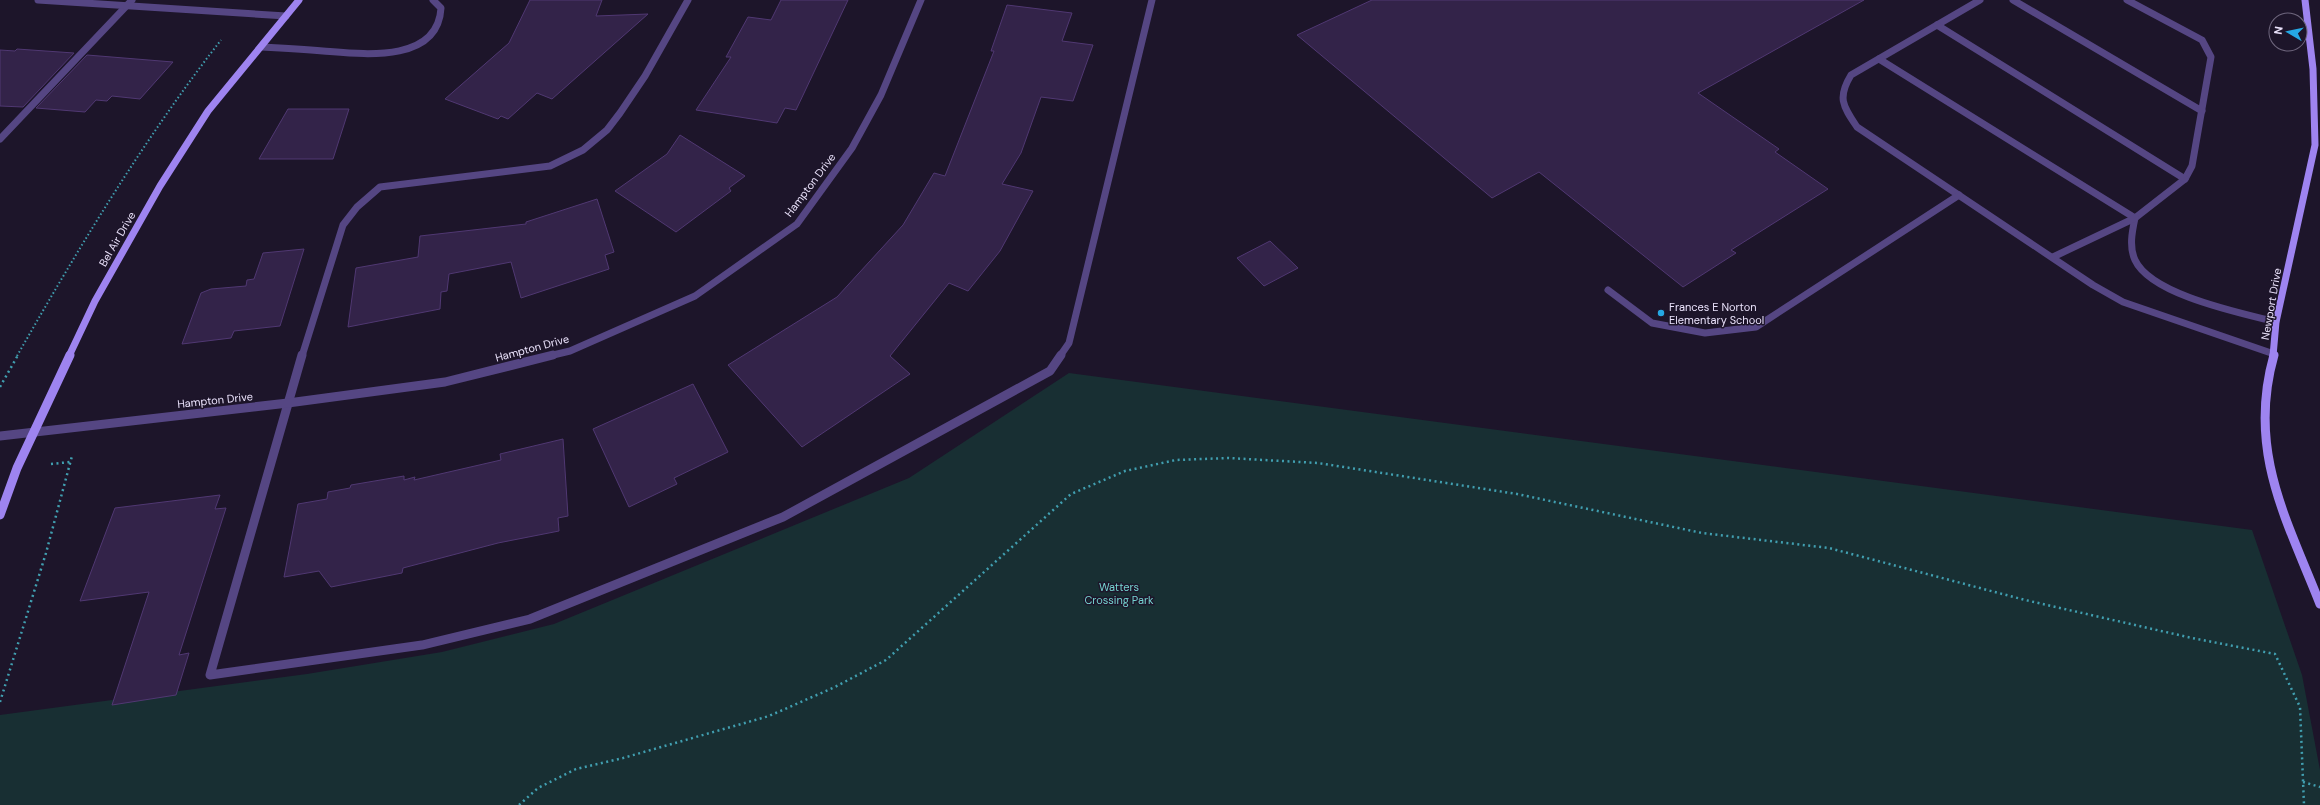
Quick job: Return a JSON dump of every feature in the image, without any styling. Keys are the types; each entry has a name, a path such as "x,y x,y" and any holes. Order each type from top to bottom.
{"street":[{"path":"38,0 286,16"},
{"path":"0,139 132,0"},
{"name":"Bel Air Drive","path":"0,515 34,431 95,301 160,186 208,111 299,0"},
{"path":"261,47 367,53 399,51 429,37 438,27 442,17 441,8 435,0"},
{"path":"688,0 626,103 593,142 572,157 550,166 380,187 357,207 343,226 331,258 288,403 210,675 422,645 530,619 783,517 1050,371 1069,342 1152,0"},
{"name":"Hampton Drive","path":"0,436 288,403 445,382 570,351 696,296 797,224 852,148 877,102 921,0"},
{"path":"1980,0 1851,75 1842,90 1845,109 1857,127 2093,285 2123,302 2274,354"},
{"path":"2013,0 2202,111"},
{"path":"2053,257 2135,218 2185,179 2192,166 2211,56 2202,40 2127,0"},
{"name":"Newport Drive","path":"2306,0 2313,69 2316,145 2276,322 2274,354 2267,379 2264,405 2264,435 2270,469 2281,506 2320,604"},
{"path":"1937,25 2185,179"},
{"path":"1879,59 2135,218"},
{"path":"1608,290 1652,323 1705,333 1756,327 1959,195"},
{"path":"2135,218 2131,243 2136,263 2150,278 2168,289 2276,322"}],"path":[{"path":"0,387 81,244 179,94 241,13"},
{"path":"0,702 46,553 70,462 83,426"},
{"path":"519,805 538,788 576,769 623,758 769,716 835,687 886,660 1071,494 1125,471 1176,460 1228,458 1326,464 1517,494 1702,533 1829,548 1888,562 2025,600 2192,638 2274,654 2300,707 2304,805"},
{"path":"2303,782 2320,787"}],"green space":[{"name":"Watters Crossing Park","path":"1069,373 2252,530 2302,675 2320,770 2320,805 0,805 0,715 307,674 442,652 554,624 909,478"}],"building":[{"path":"530,0 602,0 596,16 648,14 552,99 537,93 508,119 501,116 498,119 445,99 509,43"},
{"path":"781,0 848,0 796,110 785,108 777,123 696,110 731,57 726,57 748,17 771,20"},
{"path":"1372,0 1864,0 1698,93 1779,149 1775,152 1828,189 1731,250 1736,253 1683,287 1539,172 1492,198 1297,35"},
{"path":"1007,5 1072,13 1062,41 1093,45 1073,101 1041,97 1021,153 1002,184 1033,191 1000,251 968,291 949,283 890,356 910,374 802,447 728,365 837,297 903,225 934,173 945,176 994,51 991,51"},
{"path":"17,49 74,53 23,107 0,106 0,50 15,51"},
{"path":"87,55 173,62 140,99 112,96 107,101 96,100 85,112 36,108"},
{"path":"288,109 349,109 333,159 259,159"},
{"path":"680,135 745,176 729,188 731,191 676,232 615,191 667,154"},
{"path":"597,199 614,252 605,255 609,269 521,298 511,262 449,274 447,291 441,292 440,309 348,327 356,268 418,257 420,236 526,224 526,222"},
{"path":"1270,241 1298,268 1264,286 1237,258"},
{"path":"304,249 280,326 234,331 231,338 182,344 201,293 211,289 246,286 247,280 254,279 263,253"},
{"path":"693,384 728,452 674,478 677,484 629,507 593,429"},
{"path":"563,439 568,516 558,518 559,531 498,543 403,568 402,573 331,587 319,571 284,577 298,504 327,499 328,492 350,488 351,485 404,476 404,480 415,477 414,480 501,460 500,454"},
{"path":"220,495 215,509 226,508 179,655 189,653 176,695 112,705 149,592 80,601 115,508"}],"place":[{"name":"Frances E Norton Elementary School","path":"1661,313"}]}
